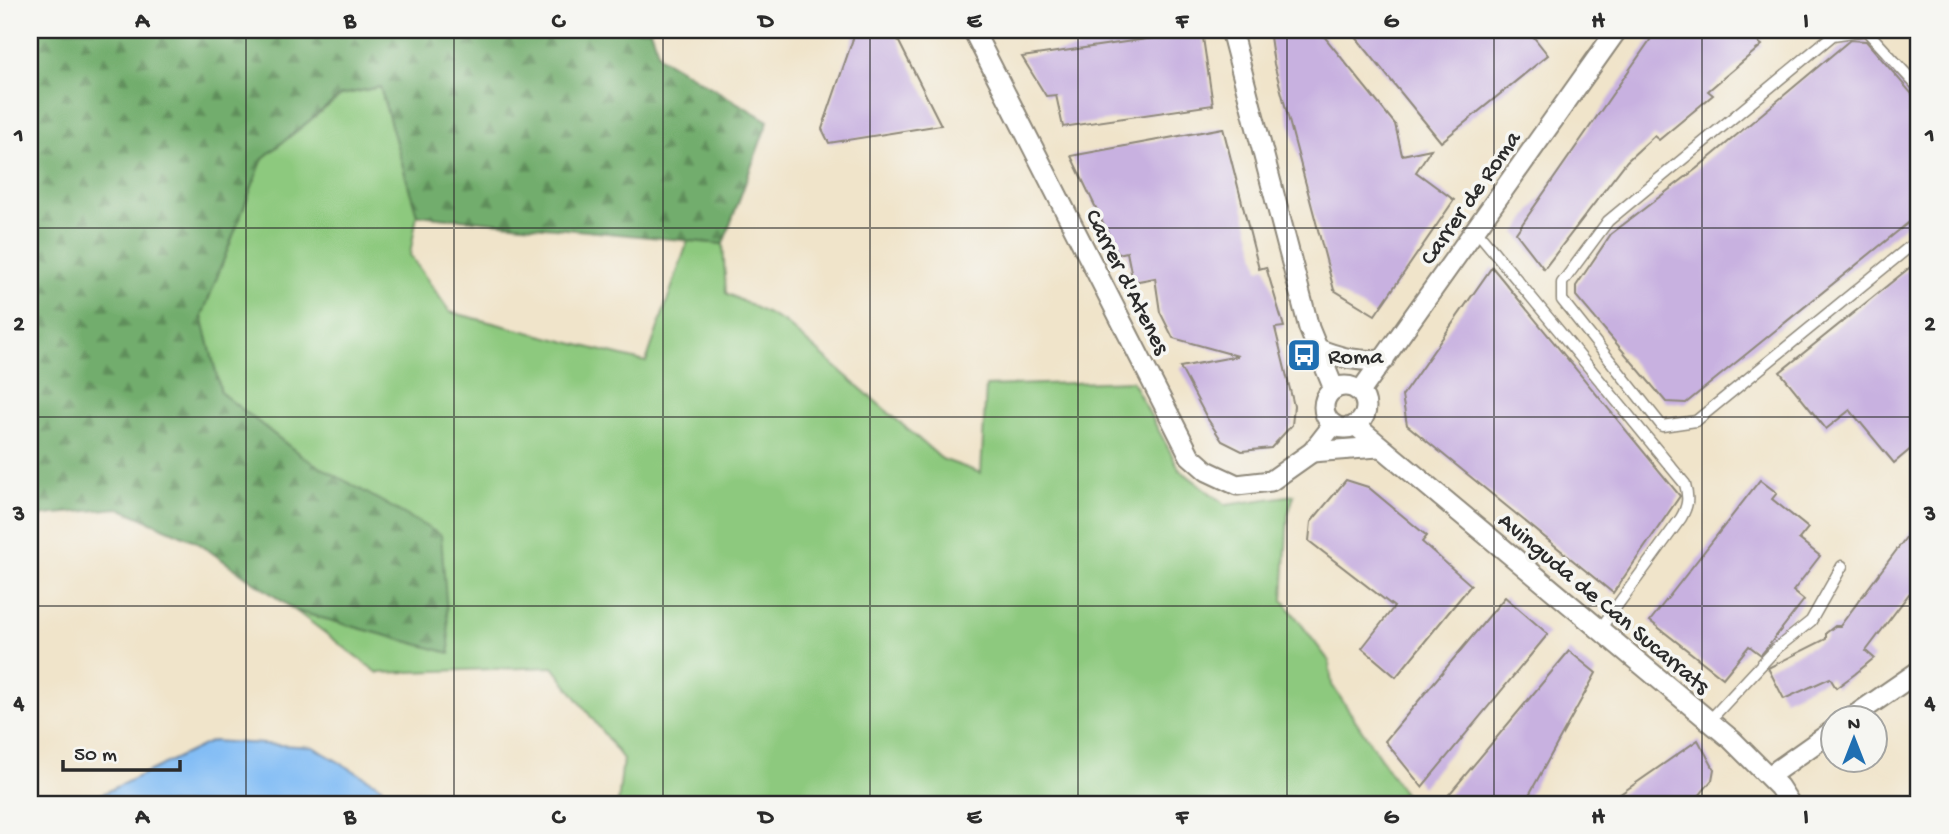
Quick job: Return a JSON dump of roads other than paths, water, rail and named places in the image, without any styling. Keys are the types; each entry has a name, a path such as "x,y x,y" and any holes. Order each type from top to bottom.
{"street":[{"name":"Carrer d'Atenes","path":"973,30 1190,456 1207,471 1237,485 1271,481 1312,452"},
{"path":"1231,30 1316,348 1334,389"},
{"name":"Carrer de Roma","path":"1360,392 1617,30"},
{"path":"1316,348 1342,359 1384,360"},
{"path":"1348,386 1360,392 1366,404 1366,411 1355,425 1347,428 1334,425 1328,420 1325,400 1334,389 1348,386"},
{"path":"1312,452 1334,425"},
{"name":"Avinguda de Can Sucarrats","path":"1355,425 1378,447 1709,721 1769,776 1790,804"},
{"path":"1312,452 1378,447"},
{"path":"1872,704 1919,671"},
{"path":"1769,776 1820,739"}],"lane":[{"path":"1919,88 1866,30 1833,35 1608,221 1562,283 1562,300 1662,426 1696,421 1919,239"},
{"path":"1476,230 1685,484 1687,507 1681,518 1600,629"},
{"path":"1709,721 1777,648 1811,621 1842,566"}],"water":[{"path":"212,741 313,747 382,787 382,804 81,804"}],"place":[{"name":"Roma","path":"1304,355"}]}
